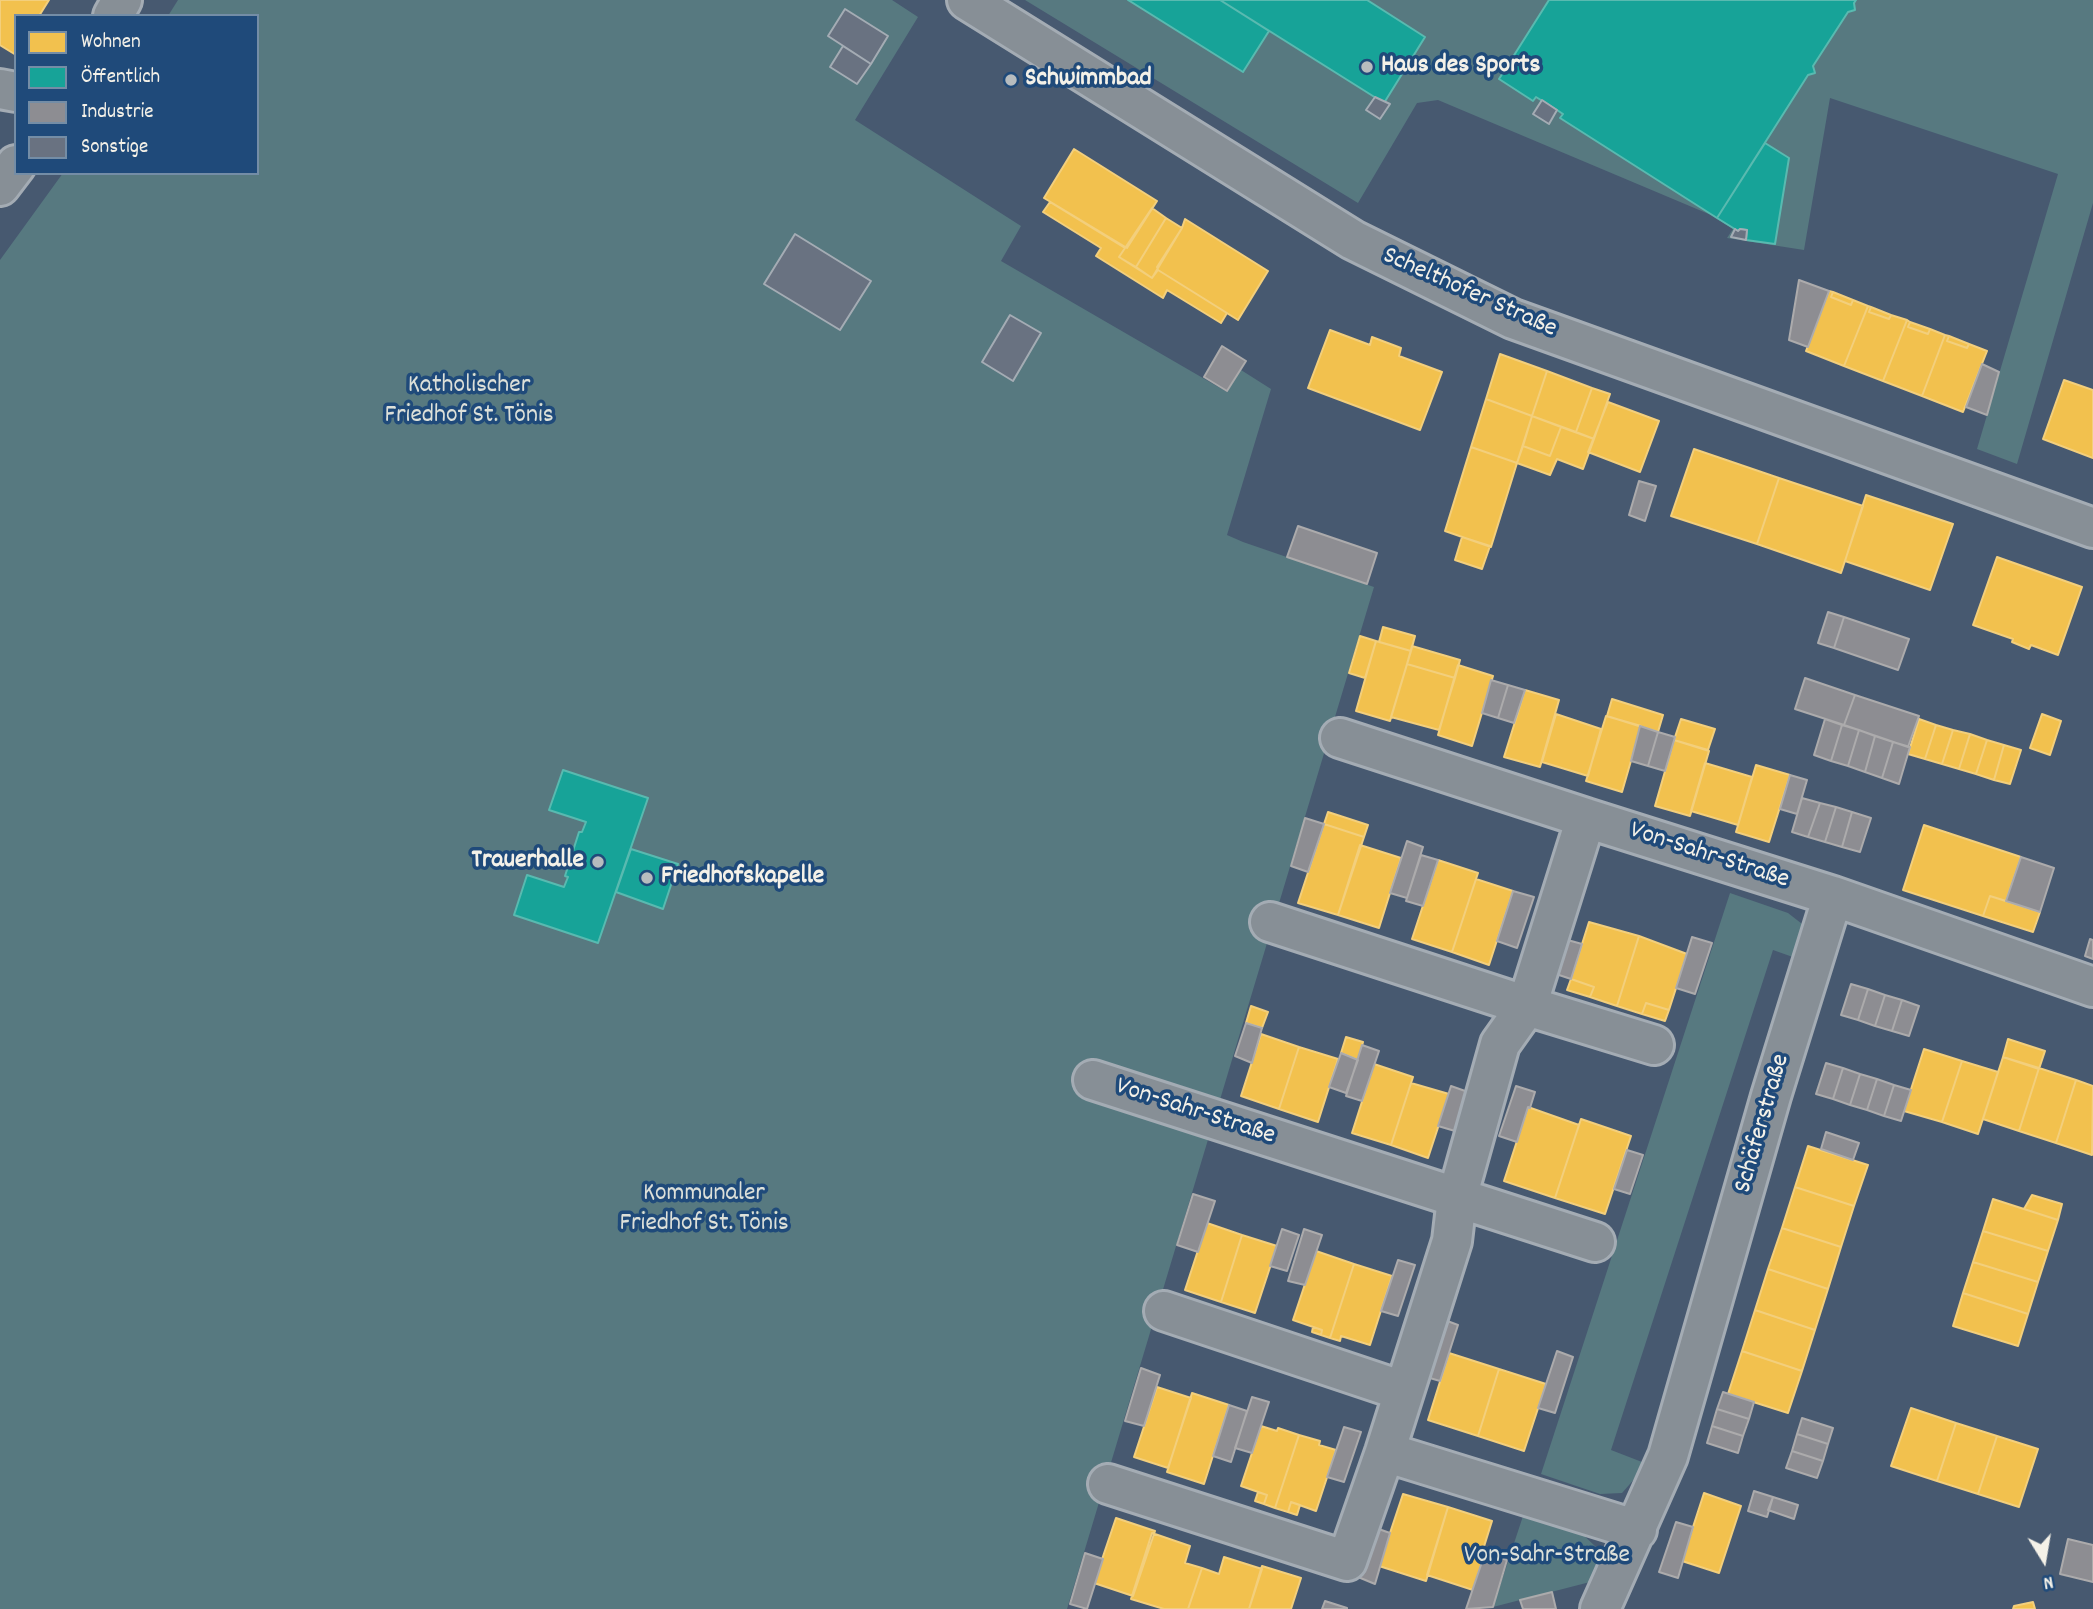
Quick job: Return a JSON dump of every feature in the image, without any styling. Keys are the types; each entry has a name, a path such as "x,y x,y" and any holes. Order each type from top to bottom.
{"street":[{"name":"Schelthofer Straße","path":"967,0 1353,240 1513,319 2093,528"},
{"path":"0,186 14,168"},
{"name":"Von-Sahr-Straße","path":"1340,737 1833,897"},
{"path":"1108,1484 1347,1561 1452,1241 1457,1198 1500,1044 1527,1006 1586,818"},
{"path":"1833,897 2093,987"},
{"name":"Schäferstraße","path":"1600,1609 1668,1456 1771,1096 1833,897"},
{"path":"1270,922 1654,1045"},
{"name":"Von-Sahr-Straße","path":"1093,1080 1595,1242"},
{"path":"1164,1311 1403,1391"},
{"path":"1385,1451 1637,1530"}],"green space":[{"path":"178,0 892,0 918,17 855,120 1021,226 1001,261 1227,392 1241,370 1271,389 1227,535 1374,587 1067,1609 0,1609 0,260 62,175 259,175 259,14 169,14"},
{"path":"1025,0 2093,0 2093,203 2017,464 1977,449 2058,174 1830,98 1804,250 1727,238 1733,229 1711,215 1438,100 1417,103 1358,203"},
{"path":"1730,893 1788,913 1806,927 1804,961 1773,950 1611,1450 1642,1462 1637,1476 1622,1493 1600,1494 1541,1474"},
{"name":"Von-Sahr-Straße","path":"1524,1513 1578,1530 1596,1547 1599,1566 1590,1582 1493,1607"}],"building: Wohnen":[{"path":"0,0 49,0 40,14 14,14 14,54 0,45"},
{"path":"1074,149 1157,201 1127,248 1044,198"},
{"path":"1050,202 1125,248 1119,257 1152,278 1158,270 1227,313 1221,323 1167,290 1163,298 1096,256 1101,248 1043,212"},
{"path":"1152,208 1166,218 1136,267 1119,257"},
{"path":"1166,218 1182,228 1152,278 1136,267"},
{"path":"1185,219 1268,271 1238,320 1158,270 1157,267"},
{"path":"1829,291 1833,292 1831,297 1851,305 1853,300 1868,306 1844,366 1806,351"},
{"path":"1833,292 1853,300 1851,305 1831,297"},
{"path":"1868,306 1871,307 1869,312 1889,319 1891,315 1907,320 1883,381 1844,366"},
{"path":"1871,307 1891,315 1889,319 1869,312"},
{"path":"1907,320 1910,322 1908,327 1928,334 1930,329 1945,335 1922,396 1883,381"},
{"path":"1910,322 1930,329 1928,334 1908,327"},
{"path":"1330,330 1370,345 1372,337 1401,348 1399,356 1442,372 1420,430 1308,388"},
{"path":"1945,335 1949,336 1947,341 1967,348 1969,344 1987,351 1963,412 1922,396"},
{"path":"1949,336 1969,344 1967,348 1947,341"},
{"path":"1500,354 1547,371 1532,416 1486,399"},
{"path":"1547,371 1592,388 1576,432 1532,416"},
{"path":"2064,380 2093,390 2093,458 2043,439"},
{"path":"1592,388 1610,394 1594,439 1576,432"},
{"path":"1486,399 1532,416 1517,463 1471,447"},
{"path":"1608,402 1659,421 1640,472 1588,452"},
{"path":"1532,416 1561,427 1550,456 1523,446"},
{"path":"1561,427 1594,439 1583,469 1557,459 1550,475 1517,463 1523,446 1550,456"},
{"path":"1471,447 1517,463 1491,547 1445,531"},
{"path":"1694,449 1779,478 1757,544 1671,516"},
{"path":"1779,478 1863,506 1841,573 1757,544"},
{"path":"1866,495 1953,524 1930,590 1845,561"},
{"path":"1462,537 1490,546 1482,569 1455,560"},
{"path":"1997,557 2082,587 2058,655 2031,645 2029,649 2012,642 2013,639 1973,625"},
{"path":"1383,627 1415,636 1411,651 1379,642"},
{"path":"1360,636 1376,641 1365,678 1349,673"},
{"path":"1376,641 1411,651 1390,721 1356,711"},
{"path":"1412,646 1460,660 1455,678 1407,664"},
{"path":"1407,664 1455,678 1439,730 1391,717"},
{"path":"1458,665 1493,676 1472,746 1438,735"},
{"path":"1525,690 1559,700 1540,767 1504,757"},
{"path":"1612,699 1663,715 1658,732 1607,716"},
{"path":"1556,714 1601,729 1588,776 1542,762"},
{"path":"2042,714 2061,721 2050,755 2030,748"},
{"path":"1606,716 1641,726 1622,792 1586,781"},
{"path":"1681,719 1715,729 1708,750 1674,740"},
{"path":"1919,719 1936,725 1925,759 1908,754"},
{"path":"1936,725 1953,730 1942,764 1925,759"},
{"path":"1953,730 1970,734 1959,769 1942,764"},
{"path":"1970,734 1987,740 1976,774 1959,769"},
{"path":"1674,740 1709,751 1690,816 1655,806"},
{"path":"1987,740 2004,745 1994,780 1976,774"},
{"path":"2004,745 2021,750 2010,784 1994,780"},
{"path":"1705,763 1752,777 1738,825 1691,811"},
{"path":"1756,765 1790,775 1769,842 1736,832"},
{"path":"1328,812 1368,825 1364,837 1324,824"},
{"path":"1324,824 1364,837 1338,915 1298,903"},
{"path":"1924,825 2021,857 2006,901 1990,896 1983,916 1903,890"},
{"path":"1360,845 1401,858 1379,928 1338,915"},
{"path":"1438,860 1478,873 1452,952 1412,939"},
{"path":"1476,879 1513,891 1489,965 1452,952"},
{"path":"1990,896 2040,912 2033,932 1983,916"},
{"path":"1589,922 1639,936 1617,1006 1590,997 1594,987 1571,979"},
{"path":"1639,936 1687,954 1669,1010 1646,1003 1642,1014 1617,1006"},
{"path":"1571,979 1594,987 1590,997 1567,990"},
{"path":"1646,1003 1669,1010 1665,1021 1642,1014"},
{"path":"1251,1006 1268,1012 1262,1028 1246,1023"},
{"path":"1261,1034 1299,1047 1279,1109 1241,1096"},
{"path":"1346,1037 1363,1042 1358,1060 1341,1053"},
{"path":"2008,1039 2045,1051 2039,1069 2003,1057"},
{"path":"1299,1047 1338,1059 1318,1122 1279,1109"},
{"path":"1924,1049 1962,1061 1942,1122 1904,1111"},
{"path":"2003,1057 2039,1068 2019,1131 1983,1119"},
{"path":"1962,1061 1998,1072 1978,1134 1942,1122"},
{"path":"1374,1064 1413,1077 1391,1145 1352,1133"},
{"path":"2039,1068 2076,1080 2056,1143 2019,1131"},
{"path":"2076,1080 2093,1086 2092,1155 2056,1143"},
{"path":"1411,1083 1449,1094 1428,1158 1391,1145"},
{"path":"1528,1107 1579,1125 1555,1198 1504,1181"},
{"path":"1581,1119 1631,1136 1605,1214 1555,1198"},
{"path":"1808,1146 1868,1165 1854,1206 1795,1187"},
{"path":"1795,1187 1854,1206 1841,1247 1782,1228"},
{"path":"2032,1195 2062,1204 2058,1220 2024,1209"},
{"path":"1993,1199 2058,1220 2048,1251 1983,1231"},
{"path":"1207,1223 1242,1235 1221,1302 1185,1290"},
{"path":"1782,1228 1841,1247 1828,1289 1768,1269"},
{"path":"1983,1231 2048,1251 2038,1282 1973,1262"},
{"path":"1242,1235 1277,1246 1255,1313 1221,1302"},
{"path":"1316,1251 1354,1264 1330,1338 1321,1335 1322,1330 1293,1320"},
{"path":"1973,1262 2038,1282 2028,1314 1963,1293"},
{"path":"1354,1264 1392,1276 1370,1345 1341,1336 1340,1341 1330,1338"},
{"path":"1768,1269 1828,1289 1815,1330 1755,1310"},
{"path":"1963,1293 2028,1314 2018,1346 1953,1326"},
{"path":"1755,1310 1815,1330 1802,1371 1742,1351"},
{"path":"1313,1327 1322,1330 1321,1335 1312,1332"},
{"path":"1742,1351 1802,1371 1788,1413 1728,1394"},
{"path":"1449,1353 1499,1369 1478,1436 1428,1420"},
{"path":"1499,1369 1546,1384 1524,1451 1478,1436"},
{"path":"1157,1387 1191,1398 1168,1468 1134,1457"},
{"path":"1192,1393 1229,1405 1204,1484 1167,1472"},
{"path":"1911,1408 1956,1423 1937,1481 1891,1466"},
{"path":"1956,1423 1997,1436 1978,1494 1937,1481"},
{"path":"1261,1426 1299,1435 1275,1508 1264,1504 1267,1495 1241,1486"},
{"path":"1299,1435 1320,1441 1319,1445 1336,1450 1316,1511 1291,1502 1288,1512 1275,1508"},
{"path":"1997,1436 2038,1449 2019,1507 1978,1494"},
{"path":"1258,1492 1267,1495 1264,1504 1255,1501"},
{"path":"1704,1493 1741,1506 1719,1573 1682,1561"},
{"path":"1403,1494 1448,1507 1426,1581 1379,1566"},
{"path":"1291,1502 1300,1505 1297,1515 1288,1512"},
{"path":"1448,1507 1492,1521 1473,1590 1427,1575"},
{"path":"1116,1518 1155,1531 1133,1596 1094,1583"},
{"path":"1152,1533 1190,1546 1185,1563 1202,1568 1188,1609 1164,1609 1131,1599"},
{"path":"1224,1557 1262,1569 1249,1609 1188,1609 1202,1568 1219,1574"},
{"path":"1262,1566 1301,1578 1291,1609 1249,1609"},
{"path":"2033,1602 2035,1609 2013,1609 2014,1606"}],"building: Öffentlich":[{"path":"1128,0 1220,0 1269,31 1243,72"},
{"name":"Haus des Sports","path":"1220,0 1367,0 1425,37 1384,103"},
{"path":"1549,0 1856,0 1855,10 1848,12 1813,66 1815,73 1808,75 1717,218 1560,118 1563,114 1557,110 1536,97 1533,101 1499,79"},
{"path":"1765,143 1789,158 1775,244 1746,240 1747,230 1738,231 1717,218"},
{"name":"Trauerhalle","path":"563,770 648,798 598,943 514,915 527,875 564,887 568,877 565,876 579,832 582,832 586,822 549,810"},
{"name":"Friedhofskapelle","path":"631,849 678,864 663,909 616,892"}],"building: Industrie":[{"path":"1799,280 1829,291 1808,347 1789,340"},
{"path":"1222,346 1246,361 1227,391 1204,377"},
{"path":"1982,364 1999,372 1987,415 1966,407"},
{"path":"1639,481 1656,486 1645,521 1629,515"},
{"path":"1298,526 1377,553 1367,584 1287,557"},
{"path":"1828,612 1844,617 1834,648 1818,643"},
{"path":"1844,617 1909,639 1898,670 1834,648"},
{"path":"1805,678 1855,695 1844,725 1795,709"},
{"path":"1491,680 1508,685 1498,718 1482,713"},
{"path":"1508,685 1525,690 1514,723 1498,718"},
{"path":"1855,695 1919,716 1908,747 1844,725"},
{"path":"1825,719 1842,725 1831,761 1814,755"},
{"path":"1842,725 1859,730 1848,766 1831,761"},
{"path":"1640,726 1658,732 1648,766 1631,761"},
{"path":"1859,730 1875,736 1865,772 1848,766"},
{"path":"1658,732 1675,737 1665,771 1648,766"},
{"path":"1875,736 1893,742 1882,778 1865,772"},
{"path":"1893,742 1910,747 1899,784 1882,778"},
{"path":"1790,775 1807,780 1797,814 1780,809"},
{"path":"1802,798 1820,803 1808,837 1792,832"},
{"path":"1820,803 1836,807 1825,842 1808,837"},
{"path":"1836,807 1852,812 1842,847 1825,842"},
{"path":"1852,812 1871,818 1860,852 1842,847"},
{"path":"1305,818 1324,824 1308,872 1291,866"},
{"path":"1407,841 1423,847 1407,898 1390,893"},
{"path":"1421,855 1438,860 1423,906 1406,901"},
{"path":"2021,857 2054,868 2040,912 2006,901"},
{"path":"1513,891 1534,897 1517,948 1497,941"},
{"path":"1692,937 1712,943 1695,994 1676,988"},
{"path":"1564,939 1582,944 1571,979 1553,973"},
{"path":"2090,939 2093,940 2093,959 2085,956"},
{"path":"1851,984 1868,989 1858,1020 1841,1015"},
{"path":"1868,989 1885,995 1875,1026 1858,1020"},
{"path":"1885,995 1902,1000 1892,1031 1875,1026"},
{"path":"1902,1000 1919,1006 1909,1036 1892,1031"},
{"path":"1246,1023 1262,1028 1252,1063 1235,1056"},
{"path":"1362,1045 1379,1051 1362,1101 1346,1096"},
{"path":"1341,1053 1358,1060 1346,1093 1329,1087"},
{"path":"1826,1063 1843,1068 1833,1099 1816,1094"},
{"path":"1843,1068 1860,1074 1850,1105 1833,1099"},
{"path":"1860,1074 1877,1079 1867,1110 1850,1105"},
{"path":"1877,1079 1894,1085 1884,1116 1867,1110"},
{"path":"1894,1085 1911,1090 1901,1121 1884,1116"},
{"path":"1451,1086 1468,1092 1455,1131 1438,1126"},
{"path":"1516,1086 1535,1092 1517,1142 1499,1136"},
{"path":"1826,1132 1859,1143 1853,1160 1821,1149"},
{"path":"1627,1150 1643,1155 1630,1194 1614,1189"},
{"path":"1193,1194 1215,1201 1198,1252 1177,1245"},
{"path":"1282,1229 1299,1235 1287,1271 1270,1266"},
{"path":"1304,1229 1322,1235 1305,1285 1288,1281"},
{"path":"1398,1260 1415,1265 1398,1316 1381,1311"},
{"path":"1442,1319 1458,1325 1440,1381 1423,1376"},
{"path":"1557,1351 1573,1357 1555,1413 1538,1408"},
{"path":"1141,1368 1160,1375 1144,1426 1125,1421"},
{"path":"1723,1392 1754,1402 1749,1419 1717,1409"},
{"path":"1252,1397 1269,1402 1252,1453 1235,1448"},
{"path":"1229,1405 1247,1411 1231,1462 1213,1456"},
{"path":"1717,1409 1749,1419 1743,1436 1712,1426"},
{"path":"1802,1418 1833,1428 1828,1444 1797,1434"},
{"path":"1712,1426 1743,1436 1738,1453 1707,1443"},
{"path":"1344,1427 1361,1432 1344,1482 1327,1477"},
{"path":"1797,1434 1828,1444 1823,1461 1792,1451"},
{"path":"1792,1451 1823,1461 1817,1478 1786,1468"},
{"path":"1754,1491 1773,1497 1767,1517 1748,1511"},
{"path":"1773,1497 1798,1505 1794,1519 1768,1510"},
{"path":"1676,1522 1693,1527 1678,1578 1659,1572"},
{"path":"1373,1527 1390,1533 1375,1584 1358,1577"},
{"path":"2068,1539 2093,1545 2093,1582 2060,1574"},
{"path":"1085,1553 1103,1559 1087,1609 1070,1604"},
{"path":"1485,1553 1507,1560 1493,1607 1466,1609"},
{"path":"1552,1592 1556,1609 1523,1609 1520,1600"},
{"path":"1325,1601 1347,1608 1347,1609 1322,1609"}],"building: Sonstige":[{"path":"845,9 888,36 871,64 828,36"},
{"path":"843,46 871,64 857,84 830,67"},
{"path":"1375,97 1390,104 1380,119 1366,110"},
{"path":"1542,100 1557,110 1549,124 1533,114"},
{"path":"1735,229 1747,230 1746,240 1731,237"},
{"path":"795,234 871,281 840,330 764,284"},
{"path":"1010,315 1041,333 1013,381 982,362"}],"place":[{"name":"Haus des Sports","path":"1367,67"},
{"name":"Schwimmbad","path":"1011,80"},
{"name":"Trauerhalle","path":"598,862"},
{"name":"Friedhofskapelle","path":"647,878"}],"park label":[{"name":"Katholischer Friedhof St. Tönis","path":"469,402"},
{"name":"Kommunaler Friedhof St. Tönis","path":"704,1210"}]}
